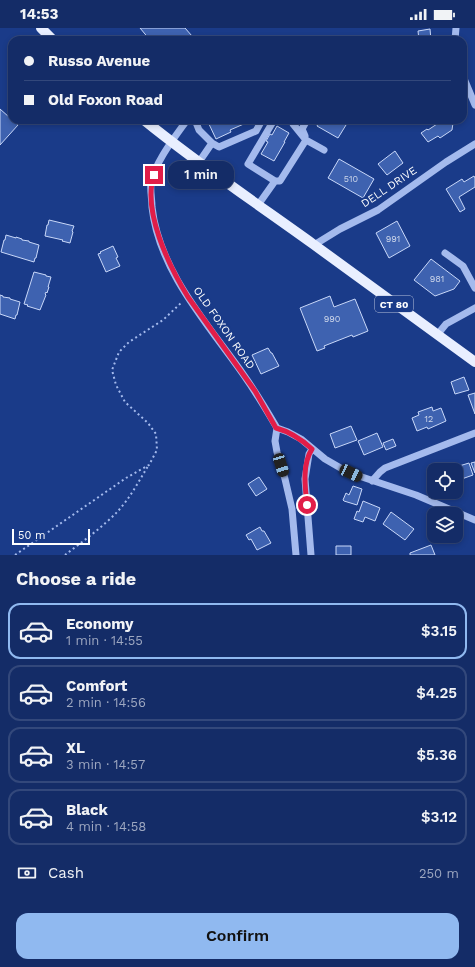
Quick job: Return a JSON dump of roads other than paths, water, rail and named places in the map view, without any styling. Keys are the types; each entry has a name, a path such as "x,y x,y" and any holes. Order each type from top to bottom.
{"main road":[{"path":"41,28 48,36"},
{"name":"CT 80","path":"149,124 171,142 475,362"}],"street":[{"path":"467,86 475,105"},
{"name":"OLD FOXON ROAD","path":"184,124 171,142 157,167 152,182 151,194 159,238 175,275 188,297 255,391 276,428"},
{"path":"197,124 199,130 219,148 256,131 260,124"},
{"path":"272,124 248,164 275,182"},
{"path":"293,124 306,140 324,150"},
{"path":"305,124 302,129 306,140"},
{"path":"258,205 275,182 280,181 306,140"},
{"path":"199,162 212,143"},
{"name":"DELL DRIVE","path":"314,245 340,229 378,210 446,162 475,144"},
{"path":"445,253 464,266 475,288"},
{"path":"437,335 446,324 475,308"},
{"path":"296,555 292,509 274,441 276,428 301,439 325,459 344,470 372,481 416,495 475,520"},
{"path":"372,481 385,468 475,433"},
{"path":"311,555 305,479 309,454 312,449"}]}
